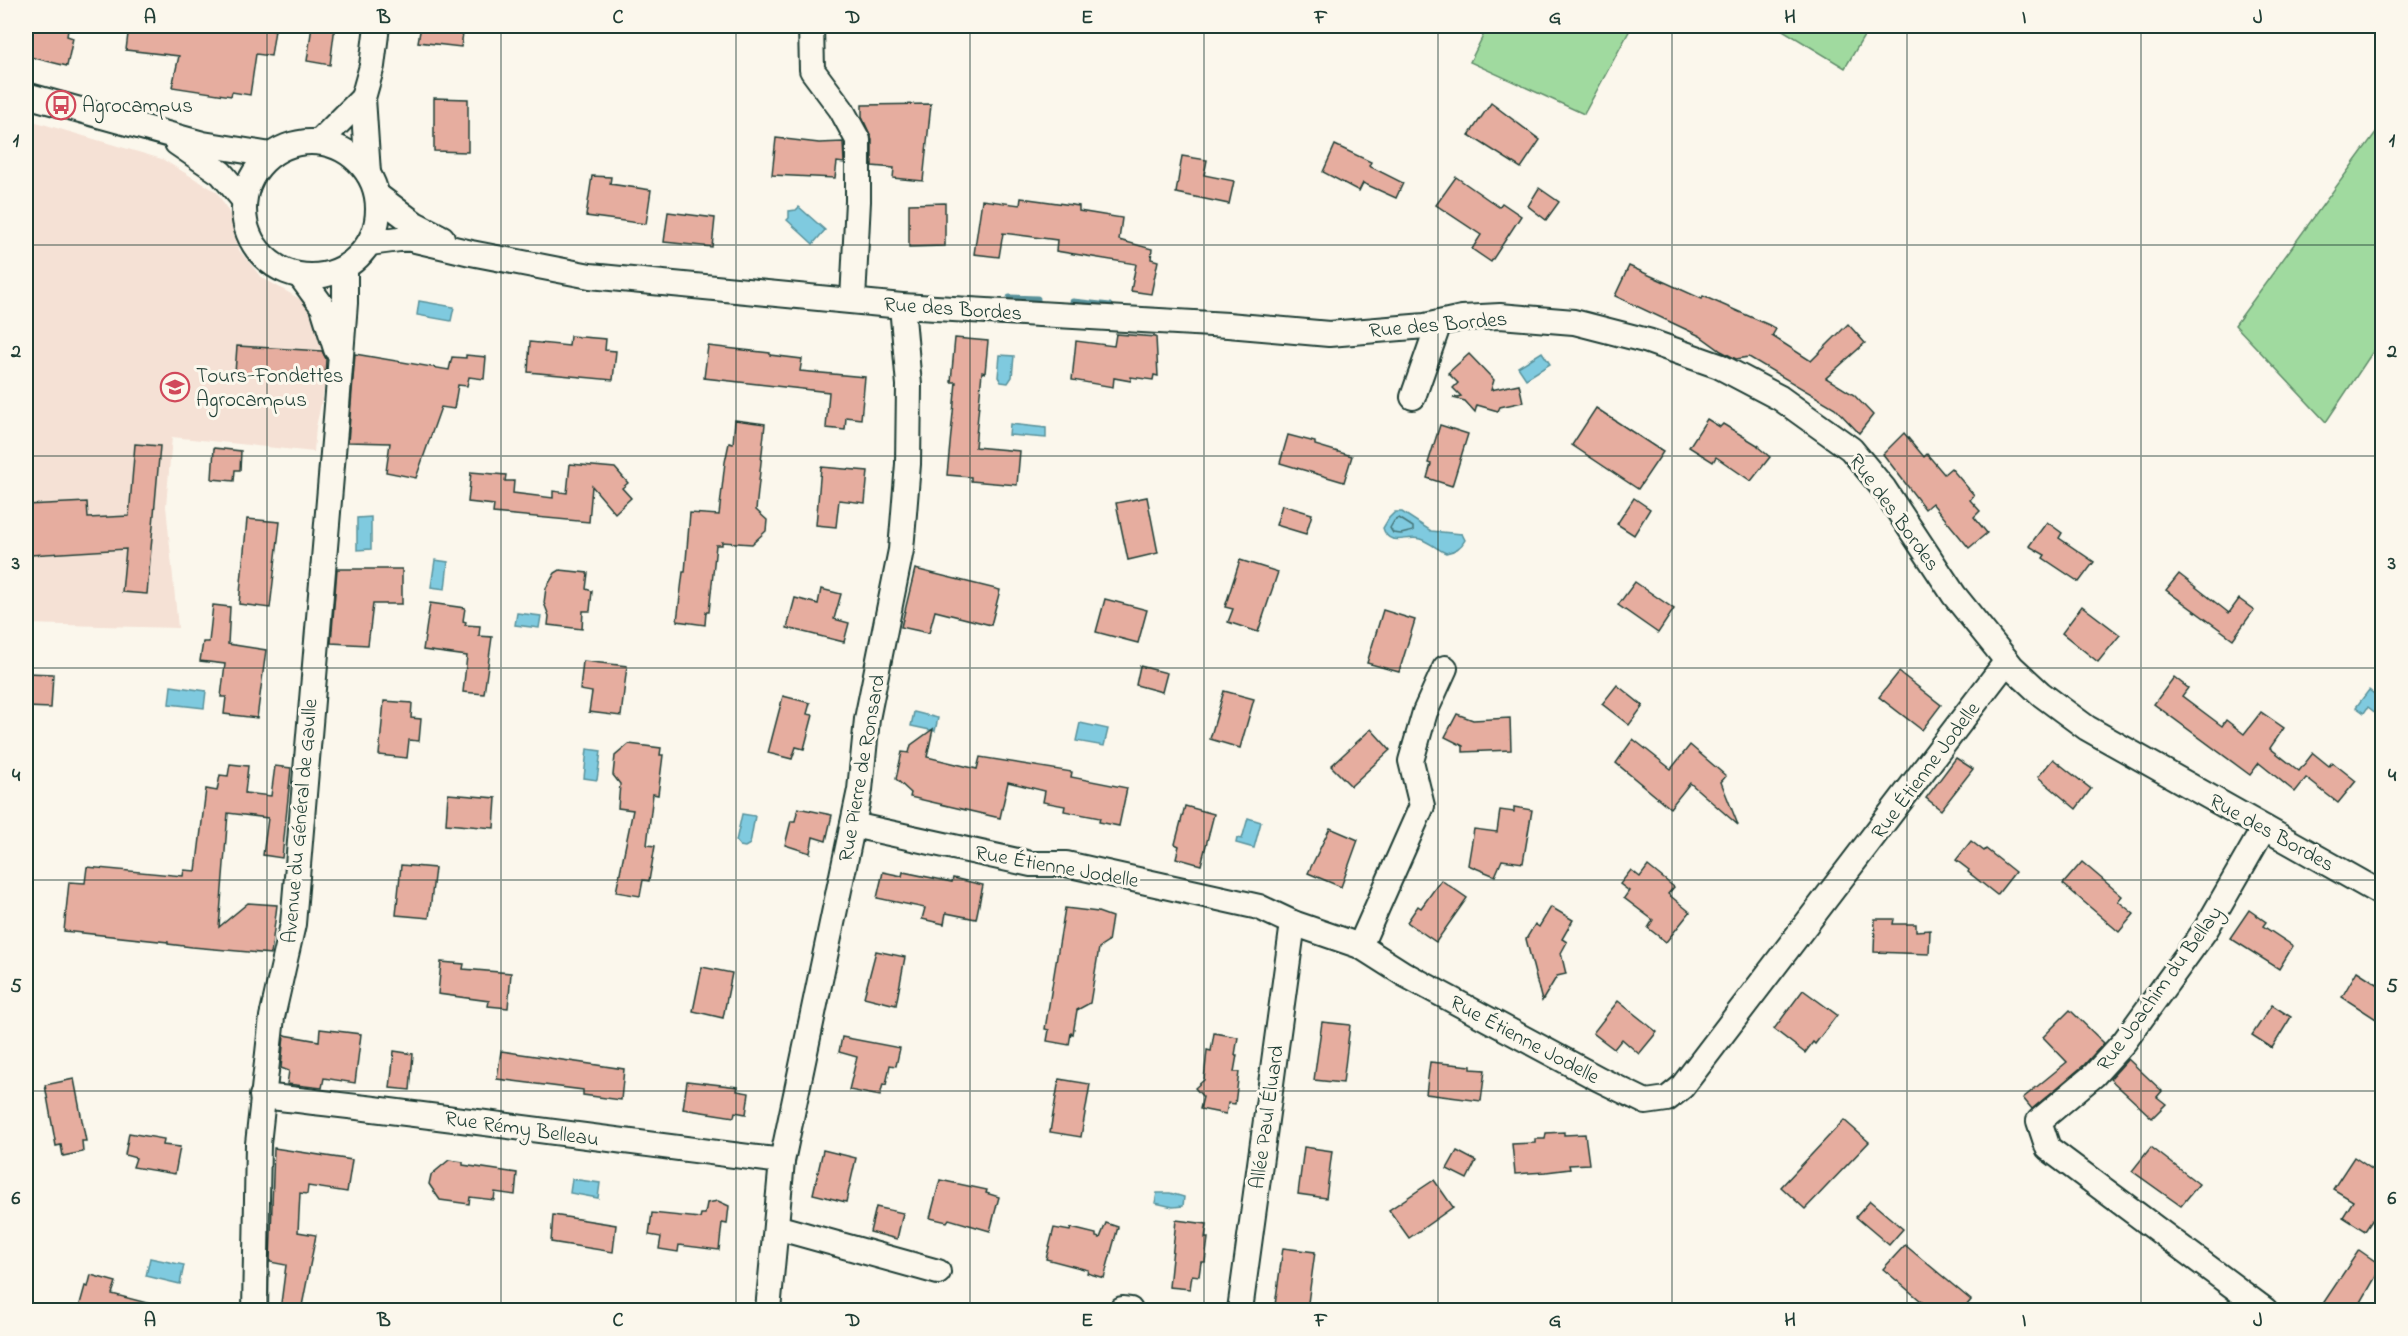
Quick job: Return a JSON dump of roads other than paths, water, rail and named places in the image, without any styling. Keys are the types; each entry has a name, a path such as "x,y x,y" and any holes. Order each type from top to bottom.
{"street":[{"path":"368,173 363,98 372,66 377,26"},
{"path":"811,26 812,70 841,109 858,140 858,201 853,300"},
{"path":"26,95 203,144 271,155"},
{"path":"319,142 363,98"},
{"path":"152,129 221,173 244,200"},
{"path":"319,142 338,147 355,158 368,173 378,196 378,221 370,243 356,261 345,269 324,276 301,277 285,272 269,263 257,250 248,235 244,218 244,200 249,183 258,167 271,155 294,144 319,142"},
{"name":"Rue des Bordes","path":"378,196 415,224 471,253"},
{"name":"Rue des Bordes","path":"370,243 407,238 590,276 902,306 1329,334 1439,323 1462,318 1500,316 1574,322 1648,341 1719,366 1780,398 1844,443 1863,462 1884,489 1954,594 2007,661 2041,694 2087,728 2382,894"},
{"name":"Avenue du Général de Gaulle","path":"255,1311 258,1144 262,1096 272,1017 293,924 340,366 345,269"},
{"name":"Avenue du Général de Gaulle","path":"301,277 323,307 340,366"},
{"name":"Rue Pierre de Ronsard","path":"768,1311 782,1161 860,790 867,719 901,550 908,464 909,385 902,306"},
{"path":"1413,397 1439,323"},
{"name":"Rue Étienne Jodelle","path":"853,825 1031,864 1066,864 1258,907 1293,923 1360,946 1404,974 1646,1102 1667,1099 1682,1087 2007,661"},
{"path":"1360,946 1422,806 1411,761 1425,712 1445,668"},
{"name":"Rue Joachim du Bellay","path":"2264,828 2206,929 2124,1042 2088,1082 2039,1121 2048,1148 2265,1311"},
{"name":"Allée Paul Éluard","path":"1240,1311 1293,923"},
{"name":"Rue Rémy Belleau","path":"262,1096 782,1161"},
{"path":"776,1227 938,1272"}],"water":[{"path":"799,207 825,230 813,244 787,220 789,211"},
{"path":"419,301 454,307 451,321 417,315"},
{"path":"1542,352 1550,364 1526,379 1518,367"},
{"path":"1000,355 1014,356 1012,377 1008,383 1001,382 998,377"},
{"path":"1010,424 1046,428 1046,438 1009,435"},
{"path":"1395,512 1402,512 1431,531 1462,534 1465,540 1457,549 1446,553 1420,539 1389,538 1383,528"},
{"path":"371,517 371,549 357,550 357,518"},
{"path":"435,560 448,562 445,589 431,587"},
{"path":"517,613 541,616 539,628 515,625"},
{"path":"171,686 206,691 204,708 169,704"},
{"path":"2369,690 2382,700 2382,718 2368,707 2364,713 2356,707"},
{"path":"914,712 938,718 935,731 911,726"},
{"path":"1080,723 1108,729 1104,746 1076,741"},
{"path":"587,749 601,751 597,780 584,778"},
{"path":"742,814 755,816 750,844 745,847 740,846 736,841"},
{"path":"1248,818 1261,822 1254,848 1236,843 1237,838 1242,839"},
{"path":"572,1179 600,1183 598,1198 570,1193"},
{"path":"1157,1193 1170,1193 1184,1197 1183,1206 1173,1207 1155,1203"},
{"path":"150,1258 184,1265 180,1284 146,1276"}],"waterway":[{"path":"1010,298 1037,299"},
{"path":"1073,302 1110,306"}],"place":[{"name":"Agrocampus","path":"61,105"},
{"name":"Tours-Fondettes Agrocampus","path":"175,387"}]}
